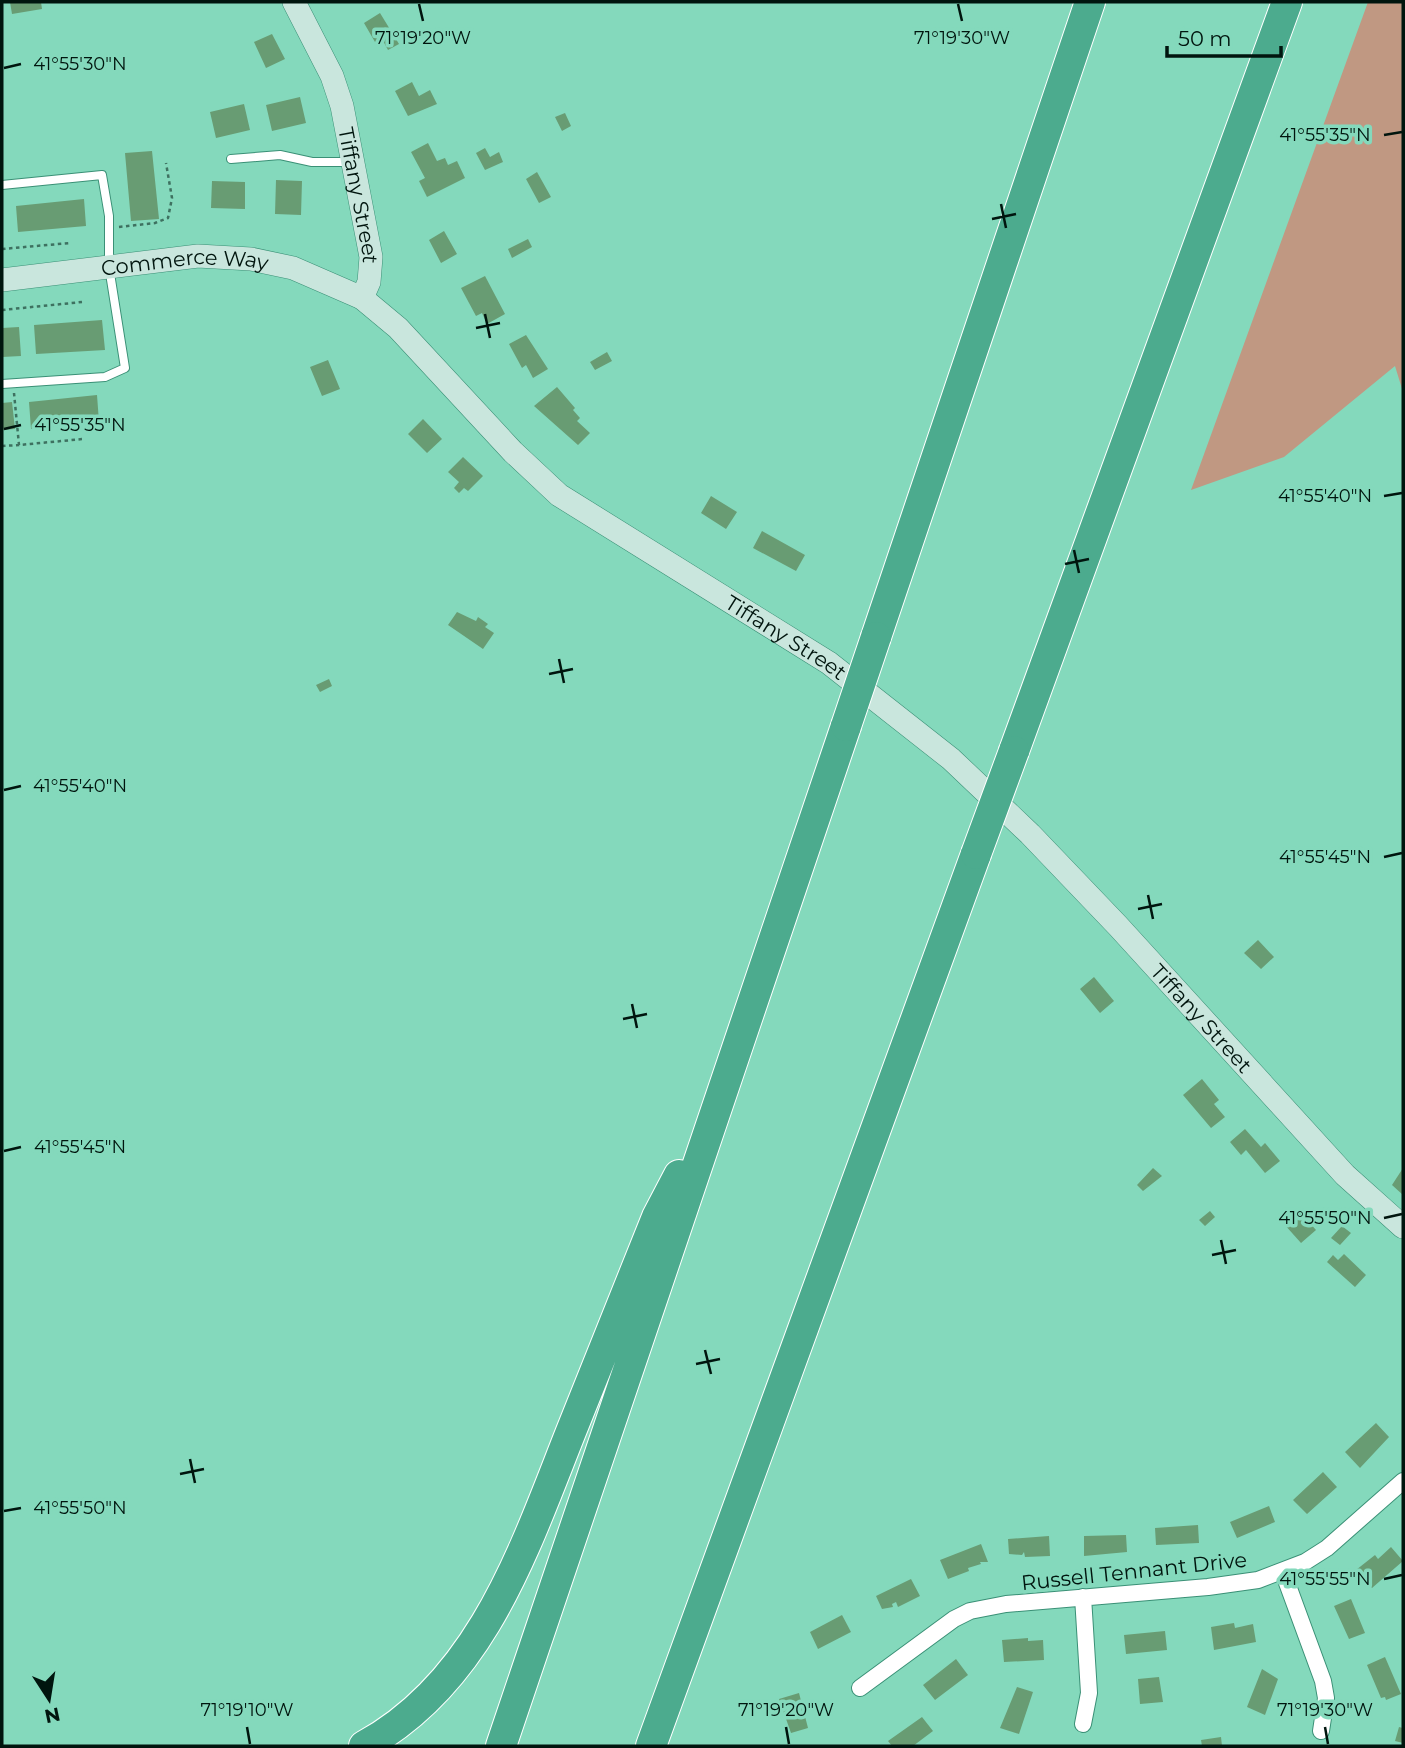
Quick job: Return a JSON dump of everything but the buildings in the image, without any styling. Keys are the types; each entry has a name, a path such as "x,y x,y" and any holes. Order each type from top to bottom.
{"highway":[{"path":"501,1746 1090,2"},
{"path":"651,1746 1287,2"},
{"path":"364,1746 402,1721 434,1692 470,1648 500,1599 525,1546 657,1217 719,1101"}],"street":[{"name":"Tiffany Street","path":"294,2 332,76 342,106 371,257 369,282 362,298 398,328 513,452 559,495 828,663 951,759 1031,834 1345,1175 1403,1227"},
{"name":"Commerce Way","path":"2,280 198,256 251,259 293,268 362,298"},
{"name":"Russell Tennant Drive","path":"860,1688 954,1619 970,1611 1006,1604 1233,1584 1283,1572 1327,1548 1403,1481"},
{"path":"1283,1572 1323,1681 1326,1698 1321,1731"},
{"path":"1083,1597 1089,1693 1083,1724"}],"lane":[{"path":"231,159 280,155 312,162 353,162"},
{"path":"2,185 102,175 109,228 109,267 125,368 105,377 2,383"}],"path":[{"path":"109,228 155,223 168,218 172,198 166,163"},
{"path":"2,249 70,243"},
{"path":"2,310 82,302"},
{"path":"13,383 19,445"},
{"path":"2,446 83,439"}],"shaded area":[{"path":"1368,2 1403,2 1403,392 1395,366 1284,457 1191,490"}]}
